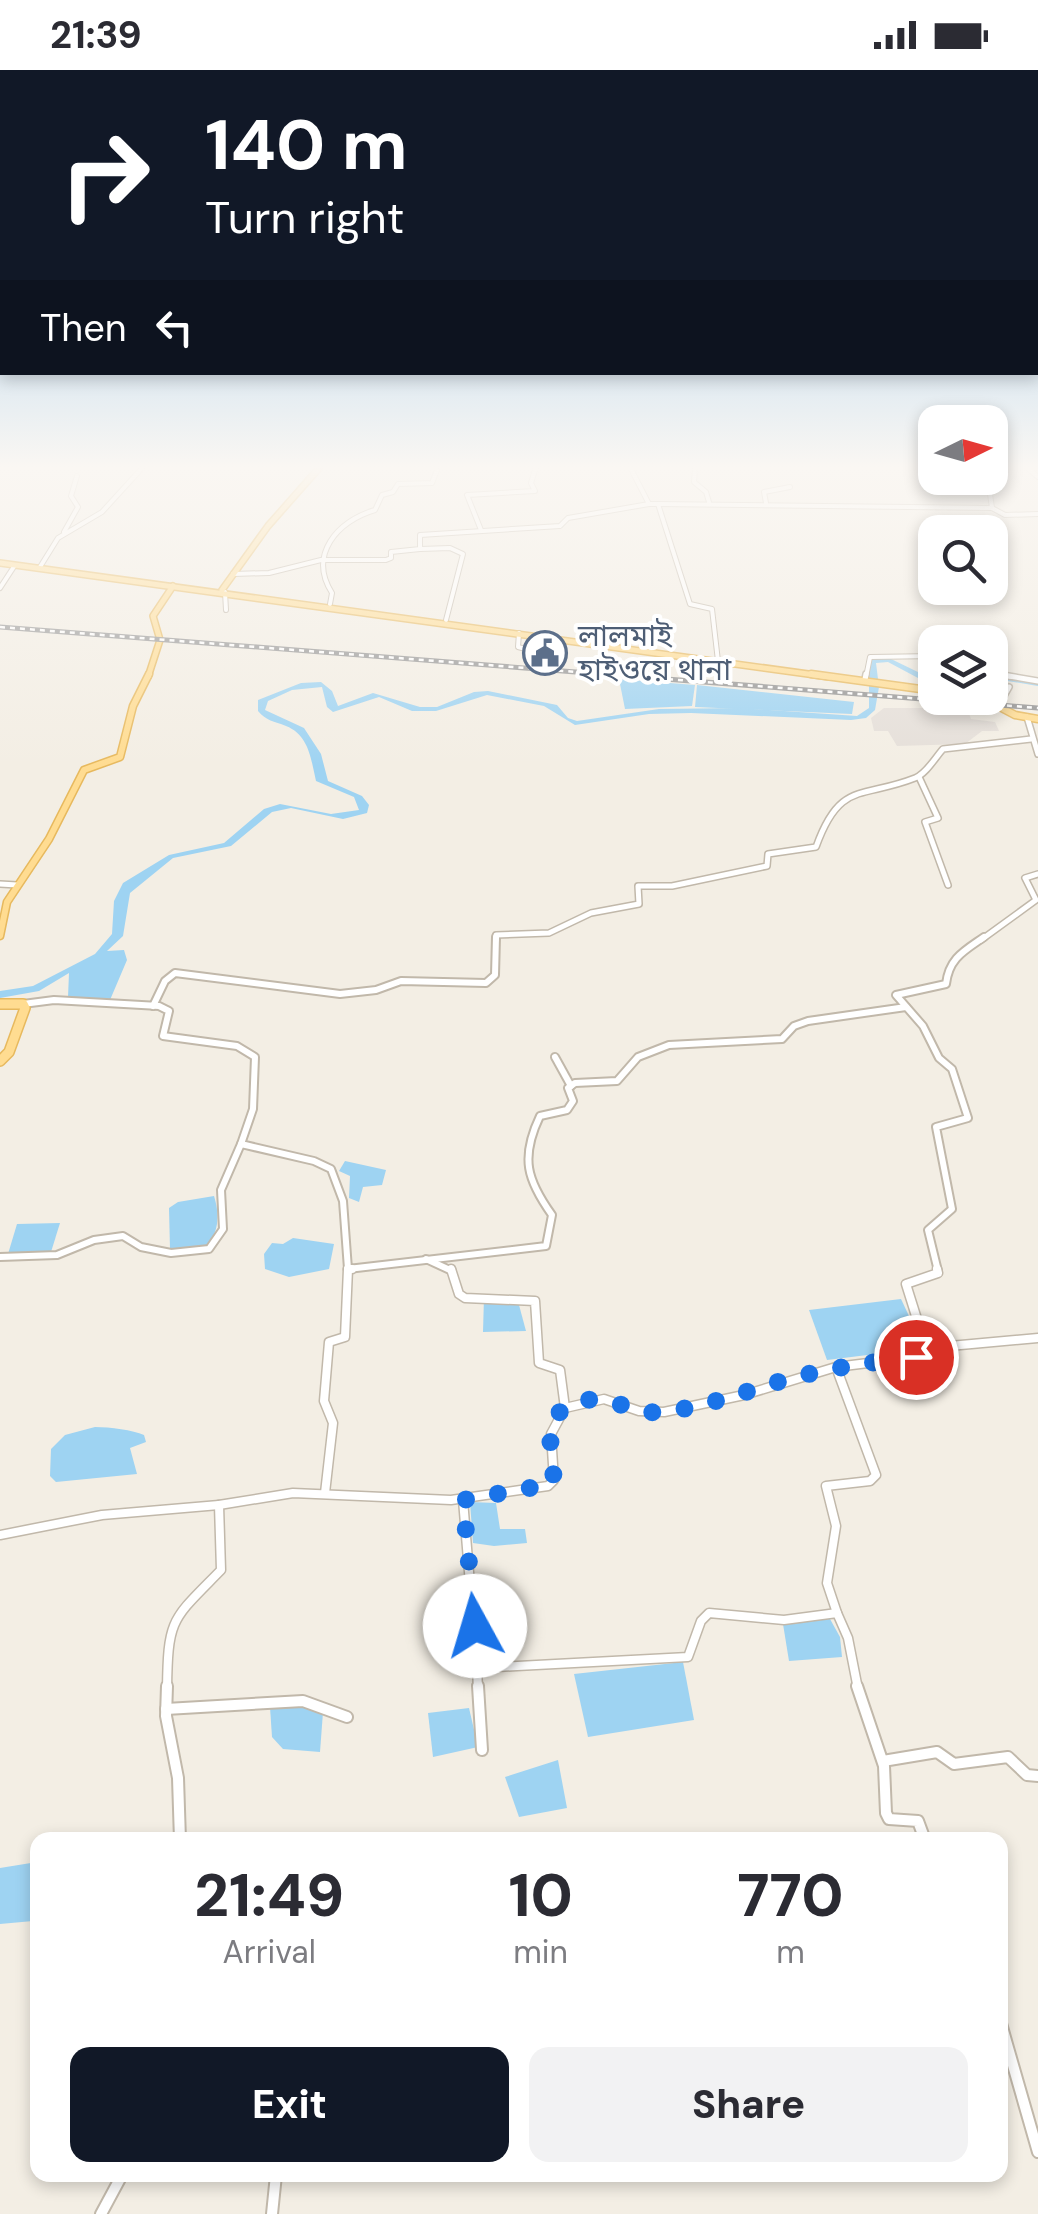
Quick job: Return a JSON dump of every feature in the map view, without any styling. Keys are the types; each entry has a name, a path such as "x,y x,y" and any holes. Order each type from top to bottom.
{"main road":[{"path":"23,567 211,589"},
{"path":"34,567 330,604 918,687"},
{"path":"224,591 238,567"},
{"path":"0,936 3,912 49,839 84,770 113,763 120,757 129,718 155,660 160,624 153,616 173,586"},
{"path":"250,594 865,680"},
{"path":"1008,706 1025,716"},
{"path":"1008,712 1038,718"},
{"path":"0,1004 23,1004 26,1008 9,1052 0,1061"}],"street":[{"path":"0,588 14,567"},
{"path":"233,574 294,567"},
{"path":"323,567 322,576 332,594 330,604"},
{"path":"446,620 460,567"},
{"path":"678,567 690,604 712,609 718,661"},
{"path":"224,591 226,610"},
{"path":"520,633 518,647 537,652"},
{"path":"865,680 870,657 918,656"},
{"path":"1008,676 1038,681"},
{"path":"1025,716 1038,754"},
{"path":"153,1006 165,981 175,973 340,994 376,990 401,981 486,983 494,975 496,935 549,933 592,913 640,904 638,886 672,886 700,877 760,868 768,864 768,854 812,849 819,844 826,820 842,803 868,788 919,777 944,749 974,745 982,740 1031,739"},
{"path":"919,777 938,818 925,822 948,885"},
{"path":"928,1348 906,1284 938,1273 928,1230 952,1206 944,1186 945,1166 936,1128 968,1118 952,1069 939,1058 923,1026 897,994 946,984 948,967 954,960 1036,900 1026,878 1038,874"},
{"path":"0,884 17,885"},
{"path":"0,1257 56,1254 94,1240 123,1236 141,1247 171,1253 209,1249 223,1228 221,1190 253,1109 255,1057 237,1046 163,1036 168,1010 54,1000 23,1004"},
{"path":"571,1086 618,1081 632,1062 658,1050 740,1039 782,1039 794,1026 808,1021 906,1007"},
{"path":"556,1056 571,1086"},
{"path":"348,1269 548,1244 552,1214 532,1187 528,1174 533,1158 533,1125 540,1116 567,1110 573,1101 568,1088 571,1086"},
{"path":"241,1144 331,1168 343,1201 348,1269 345,1337 330,1341 327,1358 324,1401 333,1423 326,1493"},
{"path":"426,1259 430,1264 450,1268 458,1294 465,1298 536,1300 539,1363 560,1370 565,1408"},
{"path":"0,1535 86,1517 220,1505 282,1491 421,1502 463,1500 552,1484 549,1434 551,1425 565,1408 604,1399 639,1411 664,1412 744,1395 836,1367 916,1357 928,1348 1038,1338"},
{"path":"836,1367 876,1475 870,1481 826,1486 836,1526 828,1583 850,1640 856,1683 883,1760 884,1814 889,1819 914,1819 921,1832"},
{"path":"463,1500 482,1750"},
{"path":"180,1832 178,1778 166,1710 168,1634 180,1612 208,1587 223,1564 218,1541 220,1505"},
{"path":"477,1668 688,1657 700,1620 709,1613 784,1620 837,1613"},
{"path":"166,1710 303,1701 347,1718"},
{"path":"883,1760 938,1752 954,1764 1008,1757 1027,1775 1038,1776"},
{"path":"1008,2048 1038,2152"},
{"path":"101,2214 118,2182"},
{"path":"272,2214 275,2182"}],"shaded area":[{"path":"884,708 918,708 918,715 970,715 971,719 995,722 999,731 982,731 965,744 897,746 888,731 874,731 871,718"}],"water":[{"path":"873,657 889,658 918,672 918,678 888,662 876,663 879,687 875,710 866,718 851,720 691,713 649,714 575,725 544,706 487,695 436,711 412,711 379,697 333,712 327,707 322,687 292,690 268,701 265,710 304,728 321,754 328,781 362,796 369,805 367,813 343,819 291,808 272,812 231,846 173,858 130,893 123,936 107,951 124,950 127,960 110,1000 68,997 69,973 39,991 0,998 0,991 33,986 95,954 112,934 114,901 123,883 169,855 224,843 264,809 280,804 331,814 359,810 354,797 316,781 300,735 258,711 258,700 301,683 321,682 332,691 338,706 373,693 420,707 437,707 474,692 488,691 557,705 568,718 577,721 659,709 740,708 857,716 869,708 869,661"},
{"path":"619,679 695,685 692,706 625,709"},
{"path":"697,685 854,702 852,714 695,707"},
{"path":"345,1161 386,1170 382,1185 363,1187 359,1202 349,1198 350,1176 339,1171"},
{"path":"214,1196 217,1221 207,1245 170,1249 169,1208 178,1202"},
{"path":"60,1223 51,1252 8,1254 17,1224"},
{"path":"293,1238 334,1244 329,1269 289,1277 265,1269 264,1254 272,1243 283,1244"},
{"path":"484,1297 519,1305 526,1331 483,1332"},
{"path":"901,1299 924,1348 827,1360 809,1310"},
{"path":"95,1427 144,1435 146,1442 130,1448 137,1474 56,1482 50,1476 51,1449 65,1435"},
{"path":"470,1502 496,1503 500,1529 525,1529 527,1543 473,1543"},
{"path":"830,1619 840,1637 842,1657 789,1661 783,1624"},
{"path":"683,1662 694,1720 588,1737 574,1674"},
{"path":"291,1702 323,1712 320,1752 283,1749 272,1737 270,1707"},
{"path":"469,1708 478,1747 433,1757 428,1713"},
{"path":"558,1760 567,1808 519,1817 505,1777"},
{"path":"30,1863 30,1921 0,1924 0,1868"}],"waterway":[{"path":"1008,679 1038,684"}],"railway":[{"path":"0,627 1038,708"}],"place":[{"name":"লালমাই হাইওয়ে থানা","path":"545,653"}],"route":[{"path":"475,1626 463,1500 552,1484 549,1434 551,1425 565,1408 604,1399 639,1411 664,1412 734,1398 763,1386 836,1367 916,1357"}]}
